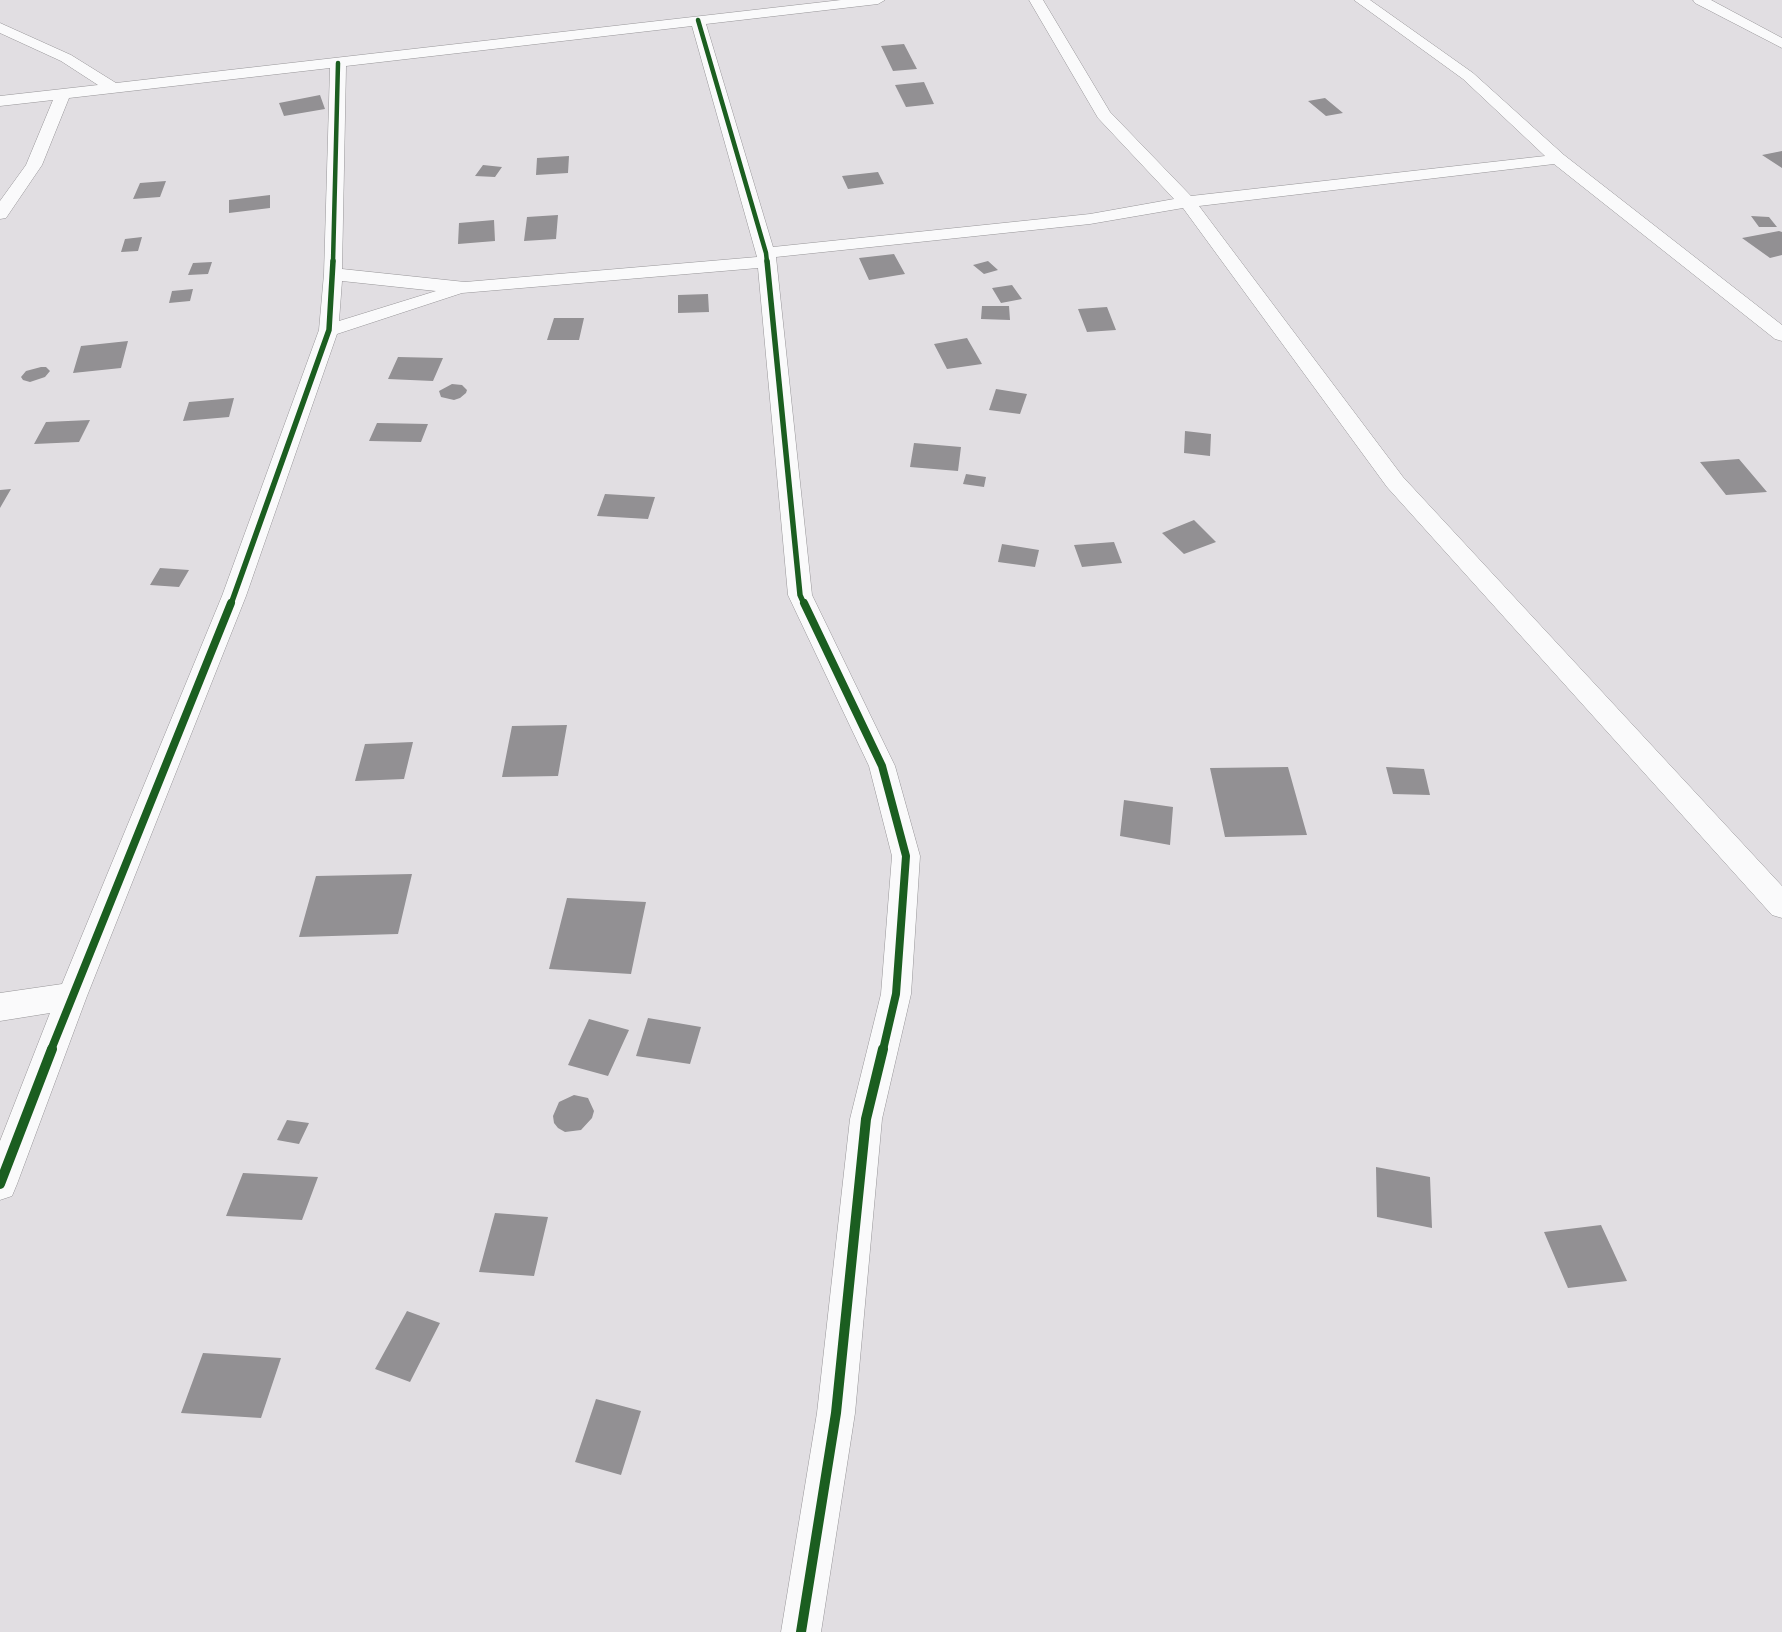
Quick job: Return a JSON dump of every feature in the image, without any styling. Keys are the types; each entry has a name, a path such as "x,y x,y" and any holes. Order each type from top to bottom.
{"street":[{"path":"0,101 878,0"},
{"path":"1036,0 1104,115 1187,202 1395,482 1782,906"},
{"path":"1361,0 1468,76 1558,159 1782,336"},
{"path":"1700,0 1782,44"},
{"path":"698,20 766,258 800,594 882,766 906,856 896,994 866,1119 836,1414 801,1632"},
{"path":"0,27 66,58 116,89"},
{"path":"0,1184 72,996 234,596 329,330 333,274 338,63"},
{"path":"0,214 34,165 63,94"},
{"path":"329,330 465,288 766,258 1090,219 1187,202 1558,159"},
{"path":"333,274 465,288"},
{"path":"0,1007 72,996"}],"building":[{"path":"904,44 917,69 893,71 881,46"},
{"path":"924,82 934,104 906,107 895,85"},
{"path":"320,95 325,109 284,116 279,103"},
{"path":"1325,98 1343,113 1326,116 1308,101"},
{"path":"1782,151 1782,168 1762,155"},
{"path":"569,156 568,173 536,175 537,158"},
{"path":"483,165 502,167 495,177 475,176"},
{"path":"878,172 884,184 848,189 842,176"},
{"path":"166,181 160,197 133,199 140,183"},
{"path":"270,195 270,208 229,213 229,200"},
{"path":"558,215 556,239 524,241 527,217"},
{"path":"1751,216 1769,217 1777,227 1759,227"},
{"path":"494,220 495,241 458,244 459,223"},
{"path":"1782,232 1782,255 1770,258 1742,238"},
{"path":"142,237 138,251 121,252 125,239"},
{"path":"894,254 905,274 869,280 859,258"},
{"path":"988,261 998,270 984,274 973,265"},
{"path":"212,262 208,274 188,275 193,263"},
{"path":"1012,285 1022,299 1001,303 992,288"},
{"path":"193,289 190,301 169,303 172,291"},
{"path":"708,294 709,312 678,313 678,295"},
{"path":"982,306 1009,306 1010,320 981,319"},
{"path":"1107,307 1116,330 1087,332 1078,309"},
{"path":"554,318 584,318 579,340 547,340"},
{"path":"967,338 982,364 947,369 934,344"},
{"path":"128,341 121,368 73,373 81,346"},
{"path":"398,357 443,358 433,381 388,379"},
{"path":"46,367 50,371 45,377 30,382 23,380 21,377 26,371"},
{"path":"452,384 462,385 467,390 466,393 454,400 441,397 439,391"},
{"path":"996,389 1027,394 1020,414 989,410"},
{"path":"234,398 229,417 183,421 189,402"},
{"path":"90,420 79,442 34,444 46,422"},
{"path":"377,423 428,424 421,442 369,441"},
{"path":"1185,431 1211,434 1210,456 1184,453"},
{"path":"914,443 961,447 958,471 910,467"},
{"path":"1739,459 1767,492 1726,495 1700,462"},
{"path":"966,474 986,477 984,487 963,484"},
{"path":"11,489 0,508 0,490"},
{"path":"605,494 655,497 648,519 597,516"},
{"path":"1194,520 1216,542 1184,554 1162,533"},
{"path":"1114,542 1122,563 1082,567 1074,545"},
{"path":"1002,544 1039,550 1035,567 998,562"},
{"path":"160,568 189,570 179,587 150,585"},
{"path":"567,725 558,776 502,777 512,726"},
{"path":"413,742 404,779 355,781 365,744"},
{"path":"1288,767 1307,835 1225,837 1210,768"},
{"path":"1386,767 1424,769 1430,795 1393,794"},
{"path":"1124,800 1173,807 1170,845 1120,836"},
{"path":"412,874 398,934 299,937 316,876"},
{"path":"567,898 646,902 631,974 549,969"},
{"path":"648,1018 701,1027 690,1064 636,1056"},
{"path":"589,1019 629,1030 608,1076 568,1065"},
{"path":"574,1095 588,1098 594,1111 592,1118 581,1130 565,1132 554,1123 553,1116 559,1102"},
{"path":"287,1120 309,1123 299,1144 277,1140"},
{"path":"1376,1167 1430,1177 1432,1228 1377,1217"},
{"path":"243,1173 318,1177 302,1220 226,1216"},
{"path":"495,1213 548,1217 534,1276 479,1272"},
{"path":"1601,1225 1627,1281 1568,1288 1544,1232"},
{"path":"407,1311 440,1323 410,1382 375,1369"},
{"path":"203,1353 281,1358 261,1418 181,1413"},
{"path":"596,1399 641,1411 621,1475 575,1462"}],"cycle path":[{"path":"698,20 766,253 800,595 882,766 906,856 896,994 866,1119 836,1413 801,1632"},
{"path":"0,1184 72,996 234,596 329,330 333,274 338,63"}]}
